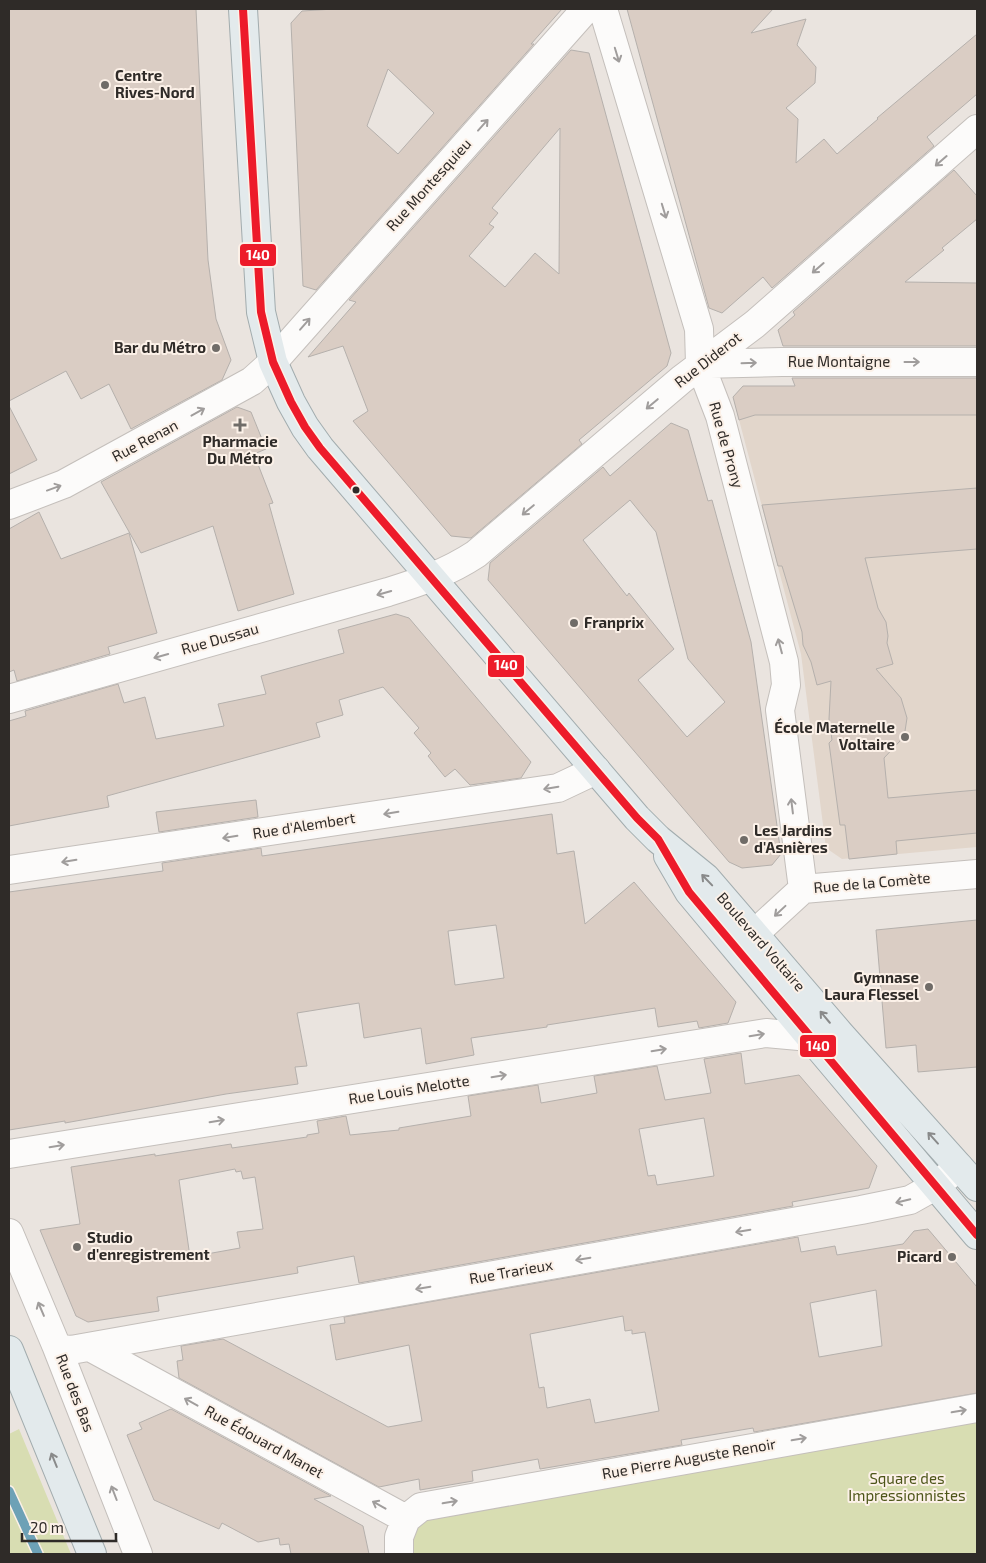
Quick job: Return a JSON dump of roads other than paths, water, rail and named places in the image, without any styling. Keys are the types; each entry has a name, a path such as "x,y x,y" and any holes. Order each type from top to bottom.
{"main road":[{"name":"Boulevard Voltaire","path":"242,9 259,297 263,327 273,362 291,402 320,448 637,818 658,839 706,878 840,1034 977,1187"},
{"name":"Boulevard Voltaire","path":"658,839 690,892 977,1235"},
{"path":"9,1350 92,1554"}],"street":[{"name":"Rue Montesquieu","path":"273,362 586,9"},
{"name":"Rue de Prony","path":"603,9 699,329 700,364 720,416 784,662 786,685 780,710 803,889"},
{"name":"Rue Diderot","path":"431,578 454,568 476,554 700,364 755,324 977,129"},
{"name":"Rue Renan","path":"9,505 64,484 185,419 244,386 273,362"},
{"name":"Rue Montaigne","path":"700,364 977,362"},
{"name":"Rue Dussau","path":"9,699 431,578"},
{"name":"Rue d'Alembert","path":"9,870 558,788 596,770"},
{"name":"Rue de la Comète","path":"754,934 803,889 977,874"},
{"name":"Rue Louis Melotte","path":"9,1154 766,1033 810,1037"},
{"name":"Rue Trarieux","path":"56,1345 61,1349 67,1350 861,1210 910,1200 935,1186 959,1167"},
{"name":"Rue des Bas","path":"9,1233 56,1345 138,1554"},
{"name":"Rue Édouard Manet","path":"90,1346 406,1519"},
{"name":"Rue Pierre Auguste Renoir","path":"406,1519 421,1507 977,1408"},
{"path":"399,1554 400,1537 406,1519"}],"place":[{"name":"Centre Rives-Nord","path":"105,85"},
{"name":"Bar du Métro","path":"216,348"},
{"name":"Pharmacie Du Métro","path":"240,425"},
{"name":"Franprix","path":"574,623"},
{"name":"École Maternelle Voltaire","path":"905,737"},
{"name":"Les Jardins d'Asnières","path":"744,840"},
{"name":"Gymnase Laura Flessel","path":"929,987"},
{"name":"Studio d'enregistrement","path":"77,1247"},
{"name":"Picard","path":"952,1257"}],"park label":[{"name":"Square des Impressionnistes","path":"907,1488"}]}
